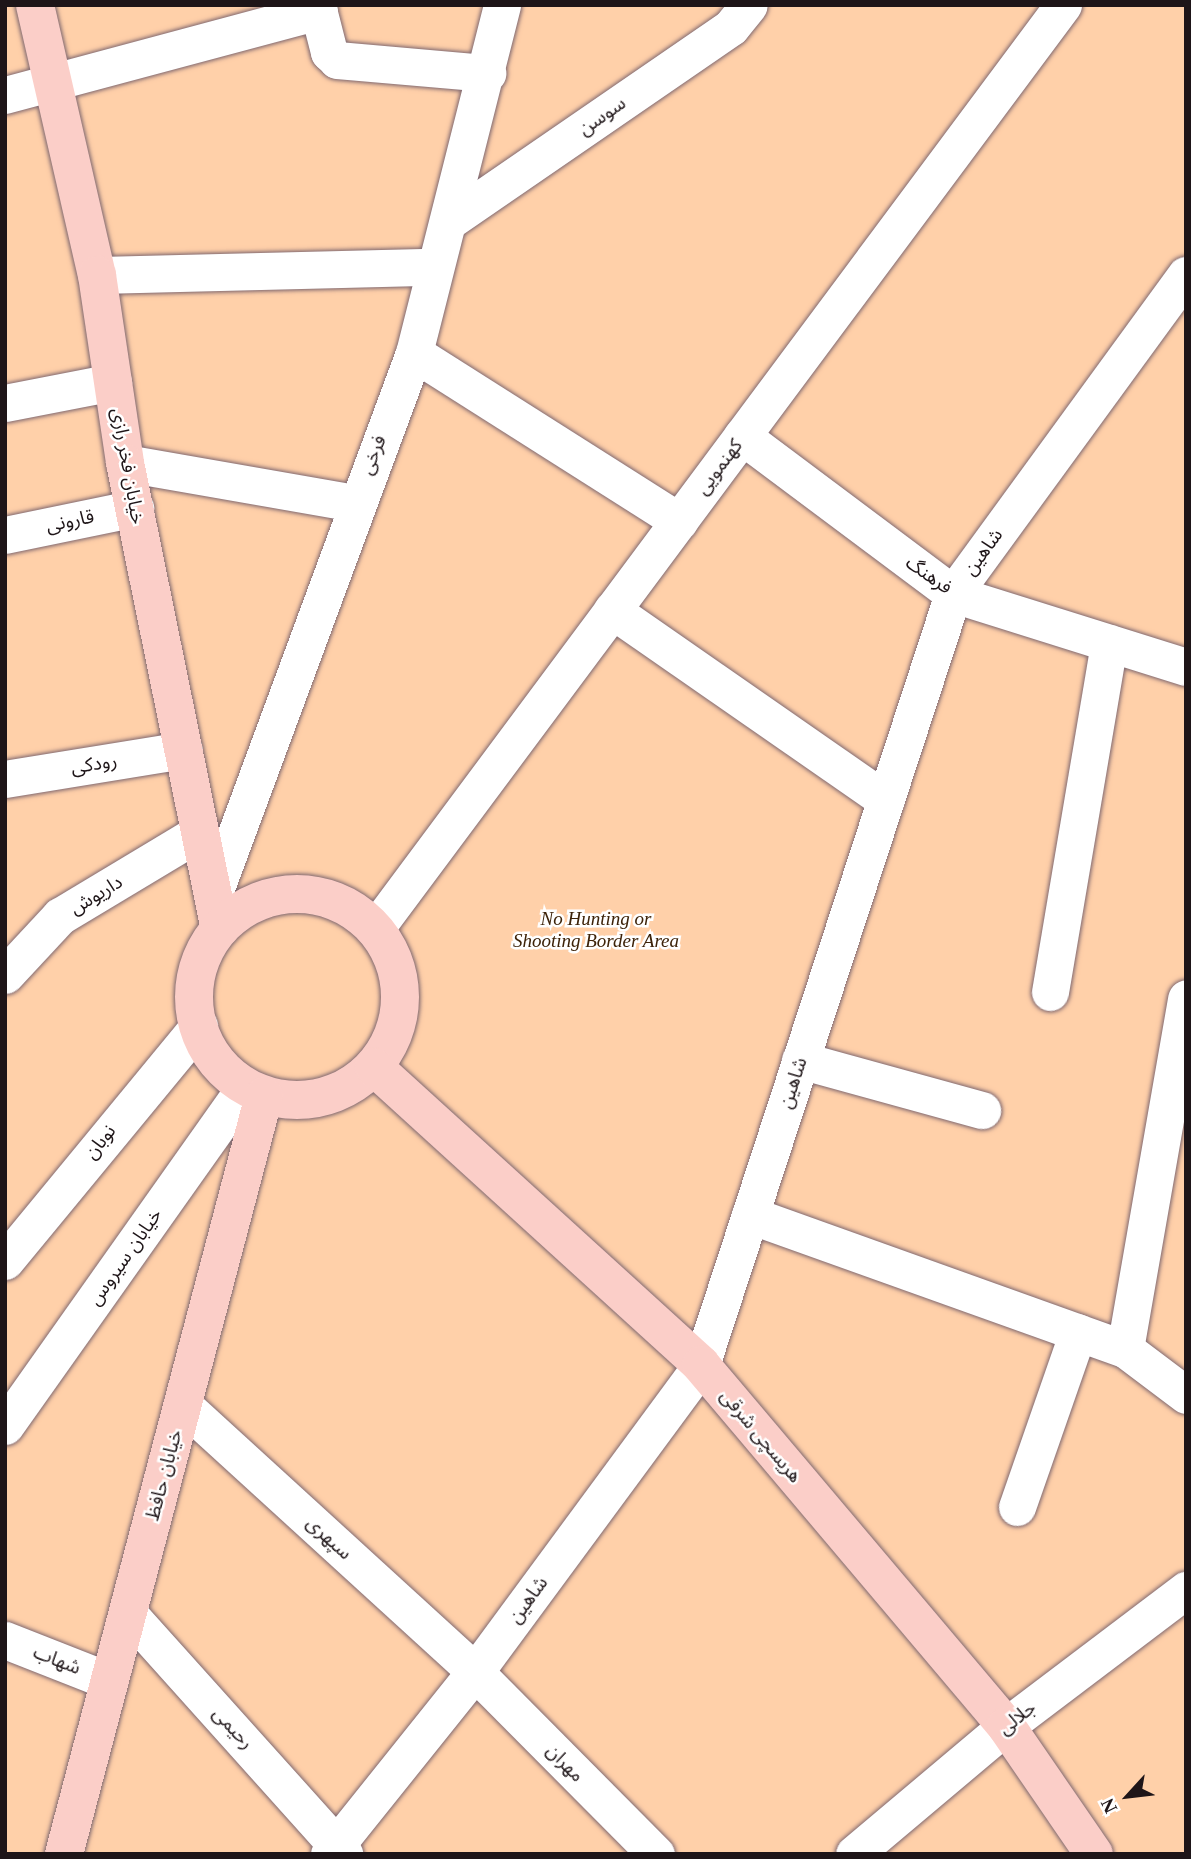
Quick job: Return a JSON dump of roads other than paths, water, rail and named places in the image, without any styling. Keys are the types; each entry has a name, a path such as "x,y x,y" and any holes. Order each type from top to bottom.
{"main road":[{"name":"خیابان فخر رازی","path":"34,5 97,275 125,463 216,912"},
{"path":"297,894 353,910 374,929 391,954 400,1014 374,1067 323,1098 255,1091 222,1068 199,1026 195,983 216,912 242,910 297,894"},
{"name":"هریسچی شرقی","path":"374,1067 701,1365 1006,1726 1094,1854"},
{"name":"خیابان حافظ","path":"64,1854 183,1404 255,1091"}],"street":[{"name":"فرخی","path":"216,912 354,503 414,353 502,5"},
{"name":"سوسن","path":"449,222 731,27 749,5"},
{"name":"کهنمویی","path":"374,929 1063,5"},
{"path":"5,94 51,86 318,8 329,52 337,60 486,74"},
{"path":"97,275 434,267"},
{"name":"شاهین","path":"337,1850 475,1672 701,1365 953,594 1186,275"},
{"path":"414,353 679,521"},
{"path":"5,403 113,383"},
{"name":"فرهنگ","path":"742,436 953,594 1186,667"},
{"path":"125,463 354,503"},
{"name":"قارونی","path":"5,536 135,508"},
{"path":"612,610 885,800"},
{"path":"1050,992 1109,643"},
{"name":"رودکی","path":"5,779 184,750"},
{"name":"داریوش","path":"5,975 60,916 200,832"},
{"path":"1125,1349 1186,998"},
{"name":"نوبان","path":"5,1261 199,1026"},
{"path":"800,1060 982,1110"},
{"name":"خیابان سیروس","path":"5,1426 255,1091"},
{"path":"750,1215 1125,1349 1186,1395"},
{"path":"1017,1507 1078,1332"},
{"name":"سپهری","path":"183,1404 475,1672"},
{"name":"جلالی","path":"854,1854 1006,1726 1186,1590"},
{"name":"رحیمی","path":"128,1613 337,1850"},
{"name":"شهاب","path":"5,1640 110,1681"},
{"name":"مهران","path":"475,1672 656,1854"}],"park label":[{"name":"No Hunting or Shooting Border Area","path":"596,930"}]}
